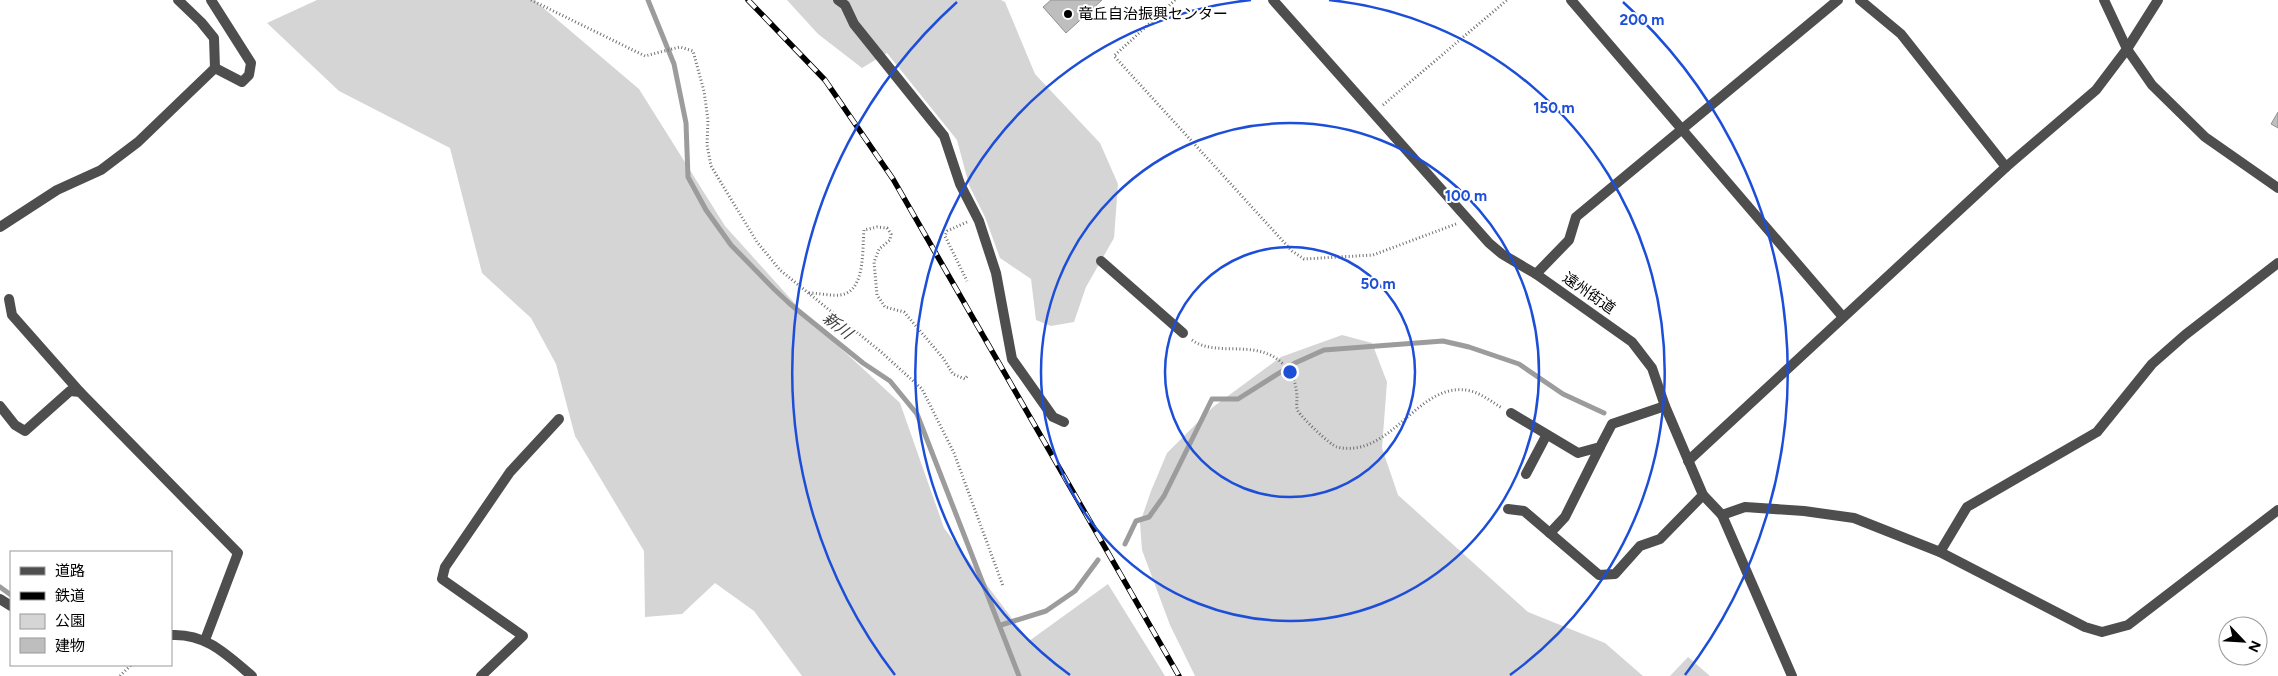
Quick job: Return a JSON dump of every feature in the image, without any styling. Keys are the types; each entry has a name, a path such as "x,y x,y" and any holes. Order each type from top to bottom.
{"street":[{"path":"178,0 202,22 214,38 216,68"},
{"path":"211,0 251,63 249,75 242,82 216,68"},
{"path":"838,0 844,5 854,24 944,136 960,184 974,212 996,273 1012,359 1053,417 1064,422"},
{"name":"遠州街道","path":"1273,0 1468,220 1502,254 1536,274 1632,342 1652,368 1665,406 1703,495 1722,515 1792,676"},
{"path":"1572,0 1843,317"},
{"path":"1536,274 1569,240 1576,217 1838,0"},
{"path":"1860,0 1901,34 2006,167"},
{"path":"2104,0 2126,49 2152,85 2205,136 2278,188"},
{"path":"1688,461 2006,167 2096,90 2158,0"},
{"path":"0,227 57,190 101,170 138,142 216,68"},
{"path":"1101,261 1183,333"},
{"path":"1940,552 1967,507 2097,432 2152,364 2184,335 2278,264"},
{"path":"9,299 12,315 80,392 238,554 205,640"},
{"path":"0,406 15,425 25,431 70,391 80,392"},
{"path":"1550,533 1565,517 1612,424 1665,406"},
{"path":"1511,413 1546,436 1578,453 1600,447"},
{"path":"480,676 522,636 442,579 445,567 510,472 559,419"},
{"path":"1526,474 1546,436"},
{"path":"1508,508 1524,511 1599,575 1615,574 1640,546 1660,539 1703,495"},
{"path":"1722,515 1745,507 1804,511 1854,518 1940,552 2085,626 2102,632 2128,626 2278,510"},
{"path":"172,634 205,640 222,650 252,676"}],"path":[{"path":"531,0 645,56 680,47 693,51 702,83 708,120 707,145 711,166 757,242 780,270 880,351 922,389 954,453 1003,586"},
{"path":"1175,0 1114,56 1292,251 1304,259 1373,255 1468,220"},
{"path":"1374,114 1507,0"},
{"path":"967,281 945,236 947,231 969,221 974,212"},
{"path":"808,292 841,295 850,292 857,284 864,230 878,227 887,228 891,234 890,240 879,249 874,262 877,295 885,307 904,312 943,358 953,374 964,379 968,375"},
{"path":"1183,333 1199,345 1223,349 1250,348 1282,362 1295,380 1298,410 1309,424 1335,447 1362,449 1392,432 1425,403 1446,393 1462,390 1472,392 1511,413"},
{"path":"120,676 130,666"}],"green space":[{"path":"317,0 534,0 639,89 725,226 807,317 900,403 944,528 1029,641 1108,584 1165,676 802,676 754,611 715,583 682,614 645,617 644,551 575,436 556,364 531,318 482,273 450,148 339,91 267,23"},
{"path":"787,0 1001,0 1005,2 1035,74 1100,143 1118,184 1114,238 1086,287 1074,322 1051,326 1036,320 1031,279 1000,258 985,217 969,185 957,140 887,53 862,68 818,34"},
{"path":"1342,335 1372,343 1387,382 1382,448 1398,495 1528,612 1605,643 1643,676 1195,676 1170,625 1142,550 1140,523 1167,453 1213,407 1281,357"},
{"path":"1688,657 1710,676 1670,676"}],"building":[{"name":"竜丘自治振興センター","path":"1051,0 1102,0 1066,33 1043,7"},
{"path":"2278,112 2278,128 2271,124"}],"waterway":[{"name":"新川","path":"648,0 674,64 686,123 688,177 706,210 731,245 774,289 863,363 890,381 917,414 1019,676"},
{"path":"1125,544 1136,521 1149,517 1164,496 1212,399 1238,399 1295,363 1324,350 1443,341 1469,347 1519,364 1563,394 1604,413"},
{"path":"1001,625 1046,611 1075,591 1098,560"},
{"path":"0,587 10,594"}],"railway":[{"path":"748,0 825,80 893,179 1179,676"}],"place":[{"name":"竜丘自治振興センター","path":"1068,14"}]}
